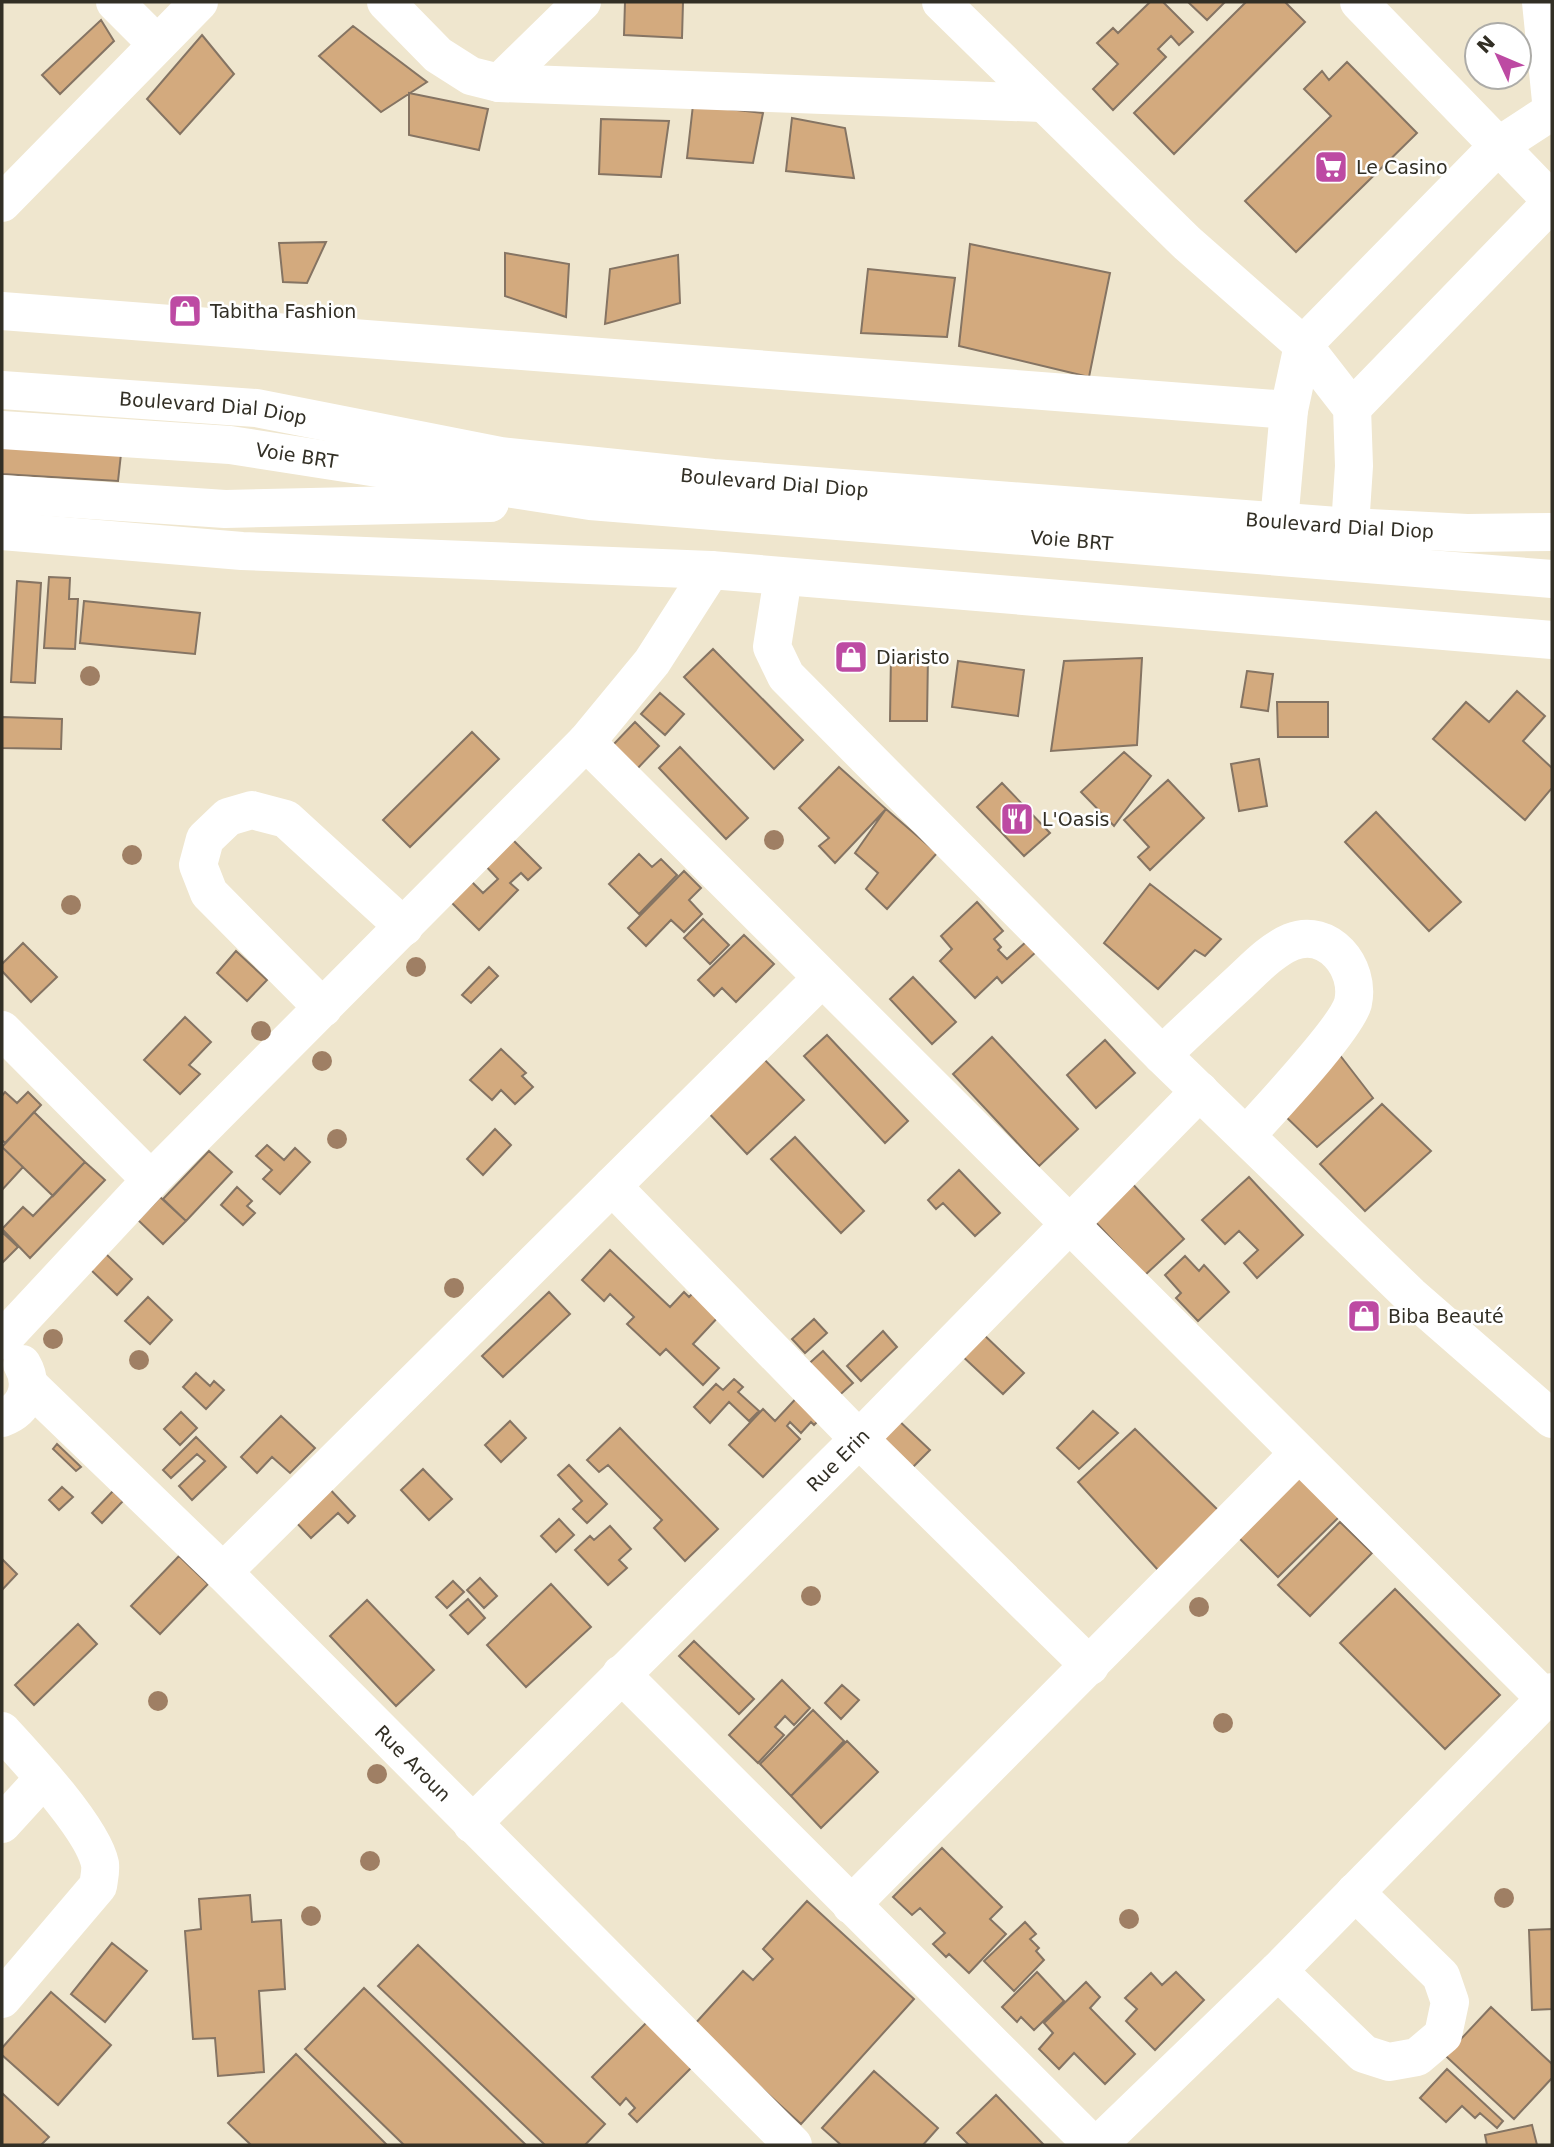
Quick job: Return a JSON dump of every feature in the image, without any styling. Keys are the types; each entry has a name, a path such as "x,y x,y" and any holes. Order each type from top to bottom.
{"street":[{"path":"115,2 157,44"},
{"path":"8,185 199,2"},
{"path":"386,2 438,55 471,76 499,83 1042,103"},
{"path":"499,83 582,2"},
{"path":"941,2 1187,243 1303,345 1352,408 1354,466 1350,527"},
{"path":"1352,408 1552,202 1359,2"},
{"path":"1279,522 1289,410 1303,345 1497,147 1552,111 1541,2"},
{"path":"2,311 1289,410"},
{"name":"Boulevard Dial Diop","path":"2,390 256,408 500,456 713,478 1350,527 1468,533 1552,532"},
{"name":"Voie BRT","path":"2,430 230,445 590,501 1552,579"},
{"name":"Voie BRT","path":"2,494 225,509 590,501"},
{"path":"2,531 242,551 711,570 1552,640"},
{"path":"2,1340 151,1180 586,742 652,662 711,570"},
{"path":"783,576 772,648 786,676 1162,1055 1410,1295 1552,1419"},
{"path":"586,742 1069,1225 1549,1695 1278,1971 1096,2145 621,1674"},
{"path":"323,1009 209,892 198,864 205,839 228,817 252,810 286,819 404,927"},
{"path":"1162,1055 1266,959 1291,942 1311,938 1336,948 1352,972 1353,1003 1336,1031 1246,1136"},
{"path":"222,1572 822,978"},
{"path":"2,1030 151,1180"},
{"name":"Rue Erin","path":"472,1824 859,1439 1200,1091"},
{"path":"612,1186 859,1439 1090,1667"},
{"name":"Rue Aroun","path":"2,1349 20,1360 27,1372 29,1385 222,1572 793,2145"},
{"path":"2,1418 22,1405 29,1385"},
{"path":"851,1905 1090,1667 1299,1452"},
{"path":"2,1731 86,1833 100,1864 99,1886 2,1999"},
{"path":"2,1824 44,1779"},
{"path":"1278,1971 1364,2054 1389,2062 1418,2057 1443,2035 1450,2002 1441,1976 1355,1892"}],"building":[{"path":"625,2 683,2 682,38 624,35"},
{"path":"1150,2 1163,2 1193,32 1179,45 1171,36 1158,49 1166,57 1113,110 1093,89 1118,64 1097,43 1113,28 1118,33"},
{"path":"1188,2 1225,2 1207,20"},
{"path":"1246,2 1285,2 1305,22 1174,154 1134,113"},
{"path":"101,20 114,41 60,94 42,75"},
{"path":"353,26 427,82 381,112 319,56"},
{"path":"202,35 234,74 180,134 147,99"},
{"name":"Le Casino","path":"1347,62 1417,133 1296,252 1245,201 1331,116 1304,89 1322,71 1329,80"},
{"path":"409,93 488,109 479,150 409,135"},
{"path":"693,105 763,113 753,163 687,158"},
{"path":"792,118 845,128 854,178 786,171"},
{"path":"601,119 669,121 661,177 599,174"},
{"path":"326,242 307,283 283,282 279,243"},
{"path":"970,244 1110,273 1089,377 959,346"},
{"path":"505,253 569,264 566,317 505,296"},
{"path":"678,255 680,303 605,324 610,269"},
{"path":"868,269 955,278 947,337 861,333"},
{"path":"2,446 121,454 118,481 2,474"},
{"path":"49,577 70,578 69,599 78,599 75,649 44,648"},
{"path":"17,581 41,583 35,683 11,682"},
{"path":"84,601 200,613 195,654 80,643"},
{"path":"713,649 803,740 774,769 684,677"},
{"path":"891,654 928,654 927,721 890,721"},
{"path":"1142,658 1137,745 1051,751 1064,661"},
{"path":"958,661 1024,670 1018,716 952,707"},
{"path":"1247,671 1273,674 1268,711 1241,707"},
{"path":"1517,691 1545,716 1523,741 1552,768 1552,788 1525,820 1433,739 1466,702 1489,722"},
{"path":"660,693 684,714 665,735 641,714"},
{"path":"1277,702 1328,702 1328,737 1278,737"},
{"path":"2,717 62,719 61,749 2,748"},
{"path":"635,722 659,746 635,771 611,747"},
{"path":"472,732 499,759 410,847 383,820"},
{"path":"680,747 748,818 726,839 659,768"},
{"path":"1124,752 1151,776 1114,826 1081,792"},
{"path":"1259,759 1267,806 1239,811 1231,764"},
{"path":"839,767 886,809 835,863 819,846 829,838 799,808"},
{"path":"1168,780 1204,818 1150,870 1138,857 1149,847 1124,820"},
{"path":"1002,783 1050,833 1024,856 977,807"},
{"path":"886,809 937,853 887,909 866,889 878,873 855,853"},
{"path":"1376,812 1461,902 1429,931 1345,842"},
{"path":"506,833 541,868 528,880 521,873 510,883 518,890 479,930 444,895 465,875 483,893 498,879 480,860"},
{"path":"639,854 652,867 661,859 677,875 639,914 609,884"},
{"path":"684,871 701,888 689,900 702,914 684,932 671,920 646,946 628,928"},
{"path":"1150,884 1221,939 1205,956 1195,950 1158,989 1104,943"},
{"path":"977,902 1003,931 994,939 1001,947 998,950 1007,959 1026,942 1036,952 1002,983 997,977 975,998 940,961 952,949 941,936"},
{"path":"703,919 729,945 710,964 684,938"},
{"path":"744,935 774,964 736,1002 722,988 714,996 698,980"},
{"path":"23,943 57,977 31,1002 2,971 2,964"},
{"path":"236,951 267,980 247,1001 217,973"},
{"path":"489,967 498,976 471,1003 462,995"},
{"path":"913,977 956,1022 932,1044 890,999"},
{"path":"185,1017 211,1042 189,1065 200,1074 180,1094 144,1060"},
{"path":"827,1035 908,1121 885,1143 804,1056"},
{"path":"992,1037 1078,1129 1039,1166 953,1074"},
{"path":"1105,1040 1135,1073 1096,1108 1067,1075"},
{"path":"501,1049 526,1073 522,1076 533,1087 515,1104 501,1090 492,1100 470,1080"},
{"path":"759,1054 804,1100 747,1154 703,1107"},
{"path":"1339,1054 1373,1098 1317,1147 1282,1113"},
{"path":"5,1092 17,1103 28,1092 41,1105 5,1143 2,1140 2,1096"},
{"path":"1382,1104 1431,1151 1365,1211 1320,1164"},
{"path":"34,1112 85,1162 53,1196 2,1147"},
{"path":"495,1129 511,1145 483,1175 467,1159"},
{"path":"795,1137 864,1211 841,1233 771,1159"},
{"path":"267,1145 284,1160 295,1148 310,1162 280,1194 263,1179 272,1170 256,1156"},
{"path":"2,1147 23,1167 2,1190"},
{"path":"209,1151 232,1172 186,1221 163,1199"},
{"path":"85,1162 105,1180 30,1258 2,1229 23,1207 33,1216"},
{"path":"959,1170 1000,1213 975,1236 943,1203 936,1209 928,1200"},
{"path":"1249,1177 1303,1235 1257,1278 1244,1263 1258,1250 1239,1231 1225,1244 1202,1220"},
{"path":"1127,1178 1184,1239 1145,1275 1088,1214"},
{"path":"237,1187 252,1201 247,1206 255,1213 243,1225 221,1205"},
{"path":"160,1197 186,1221 163,1244 138,1220"},
{"path":"2,1232 18,1247 2,1263"},
{"path":"610,1250 670,1307 684,1292 689,1297 696,1290 721,1314 693,1344 719,1368 703,1385 666,1349 660,1355 627,1324 634,1317 610,1294 604,1301 582,1280"},
{"path":"106,1254 132,1279 117,1295 91,1270"},
{"path":"1185,1256 1199,1271 1204,1265 1229,1292 1198,1321 1176,1298 1181,1293 1165,1275"},
{"path":"549,1292 570,1314 503,1377 482,1356"},
{"path":"148,1297 172,1320 150,1344 125,1321"},
{"path":"814,1319 827,1333 805,1353 792,1339"},
{"path":"883,1331 897,1347 861,1381 847,1366"},
{"path":"981,1332 1024,1373 1003,1394 960,1354"},
{"path":"823,1351 853,1383 834,1400 804,1368"},
{"path":"196,1373 210,1386 214,1381 224,1390 206,1409 183,1387"},
{"path":"734,1379 743,1387 738,1392 759,1411 749,1421 729,1402 710,1423 694,1407 716,1384 723,1390"},
{"path":"803,1391 826,1413 814,1425 811,1422 801,1433 790,1422 787,1426 800,1439 763,1477 729,1445 763,1409 775,1421"},
{"path":"1093,1411 1118,1433 1079,1469 1057,1448"},
{"path":"181,1412 197,1428 180,1445 164,1429"},
{"path":"281,1416 315,1448 290,1473 272,1457 257,1473 241,1457"},
{"path":"896,1418 930,1450 910,1470 877,1439"},
{"path":"510,1421 526,1438 501,1462 485,1445"},
{"path":"620,1428 718,1529 685,1561 654,1528 662,1520 608,1465 599,1472 587,1460"},
{"path":"1135,1429 1219,1511 1158,1570 1078,1482"},
{"path":"196,1437 226,1467 192,1500 179,1486 205,1461 197,1454 171,1478 163,1470"},
{"path":"57,1444 81,1467 76,1471 53,1449"},
{"path":"569,1465 607,1504 587,1523 573,1509 582,1501 558,1475"},
{"path":"423,1469 452,1499 429,1520 401,1490"},
{"path":"1294,1472 1339,1517 1278,1577 1233,1532"},
{"path":"326,1485 355,1516 348,1523 338,1513 311,1538 291,1517"},
{"path":"62,1487 73,1497 59,1510 49,1500"},
{"path":"113,1491 123,1501 102,1523 92,1513"},
{"path":"559,1519 574,1535 556,1552 541,1536"},
{"path":"1340,1522 1372,1553 1310,1616 1278,1585"},
{"path":"610,1526 631,1549 619,1560 627,1568 608,1585 575,1550 590,1536 594,1540"},
{"path":"179,1556 208,1584 160,1634 131,1606"},
{"path":"2,1559 17,1574 2,1590"},
{"path":"480,1578 497,1596 484,1608 467,1590"},
{"path":"453,1581 464,1592 447,1608 436,1597"},
{"path":"551,1584 591,1627 526,1687 487,1645"},
{"path":"1395,1589 1500,1695 1445,1749 1340,1643"},
{"path":"468,1599 485,1618 468,1634 450,1615"},
{"path":"367,1600 434,1670 396,1706 330,1636"},
{"path":"78,1624 97,1644 34,1705 15,1685"},
{"path":"694,1641 754,1699 739,1714 679,1656"},
{"path":"782,1680 810,1708 794,1725 785,1716 775,1727 784,1735 758,1763 729,1735"},
{"path":"842,1685 859,1700 841,1719 825,1703"},
{"path":"813,1710 844,1741 791,1796 760,1764"},
{"path":"847,1741 878,1772 821,1828 791,1796"},
{"path":"942,1848 1002,1907 990,1919 1006,1934 969,1973 949,1954 946,1957 933,1944 945,1933 920,1908 912,1915 893,1897"},
{"path":"250,1895 252,1922 281,1920 285,1989 259,1991 264,2072 218,2076 215,2038 193,2039 185,1931 201,1929 199,1899"},
{"path":"807,1901 914,1999 801,2124 693,2026 743,1971 753,1980 773,1959 763,1949"},
{"path":"1025,1922 1036,1934 1030,1939 1039,1948 1036,1951 1044,1960 1014,1991 984,1961"},
{"path":"1552,1929 1552,2009 1532,2010 1529,1930"},
{"path":"112,1943 147,1971 105,2022 71,1994"},
{"path":"418,1945 605,2124 585,2145 545,2145 378,1986"},
{"path":"1037,1972 1064,2001 1034,2030 1021,2017 1017,2022 1002,2007"},
{"path":"1176,1972 1204,2000 1155,2050 1126,2021 1137,2009 1125,1998 1151,1973 1162,1985"},
{"path":"1086,1982 1100,1997 1090,2008 1135,2054 1105,2084 1074,2053 1059,2069 1039,2049 1053,2033 1044,2023"},
{"path":"364,1988 526,2145 404,2145 305,2049"},
{"path":"51,1992 111,2045 58,2105 2,2055 2,2048"},
{"path":"1491,2007 1552,2064 1552,2078 1514,2119 1436,2047 1461,2039"},
{"path":"653,2016 698,2061 637,2122 629,2114 635,2108 626,2098 620,2105 592,2077"},
{"path":"296,2054 387,2145 251,2145 228,2123"},
{"path":"1447,2069 1503,2121 1497,2128 1480,2113 1475,2118 1462,2106 1446,2122 1420,2098"},
{"path":"874,2071 938,2128 923,2145 841,2145 822,2128"},
{"path":"2,2093 49,2137 41,2145 2,2145"},
{"path":"996,2095 1044,2145 969,2145 957,2133"},
{"path":"1532,2125 1537,2145 1487,2145 1485,2135"}],"place":[{"name":"Le Casino","path":"1331,167"},
{"name":"Tabitha Fashion","path":"185,311"},
{"name":"Diaristo","path":"851,657"},
{"name":"L'Oasis","path":"1017,819"},
{"name":"Biba Beauté","path":"1364,1316"}]}
